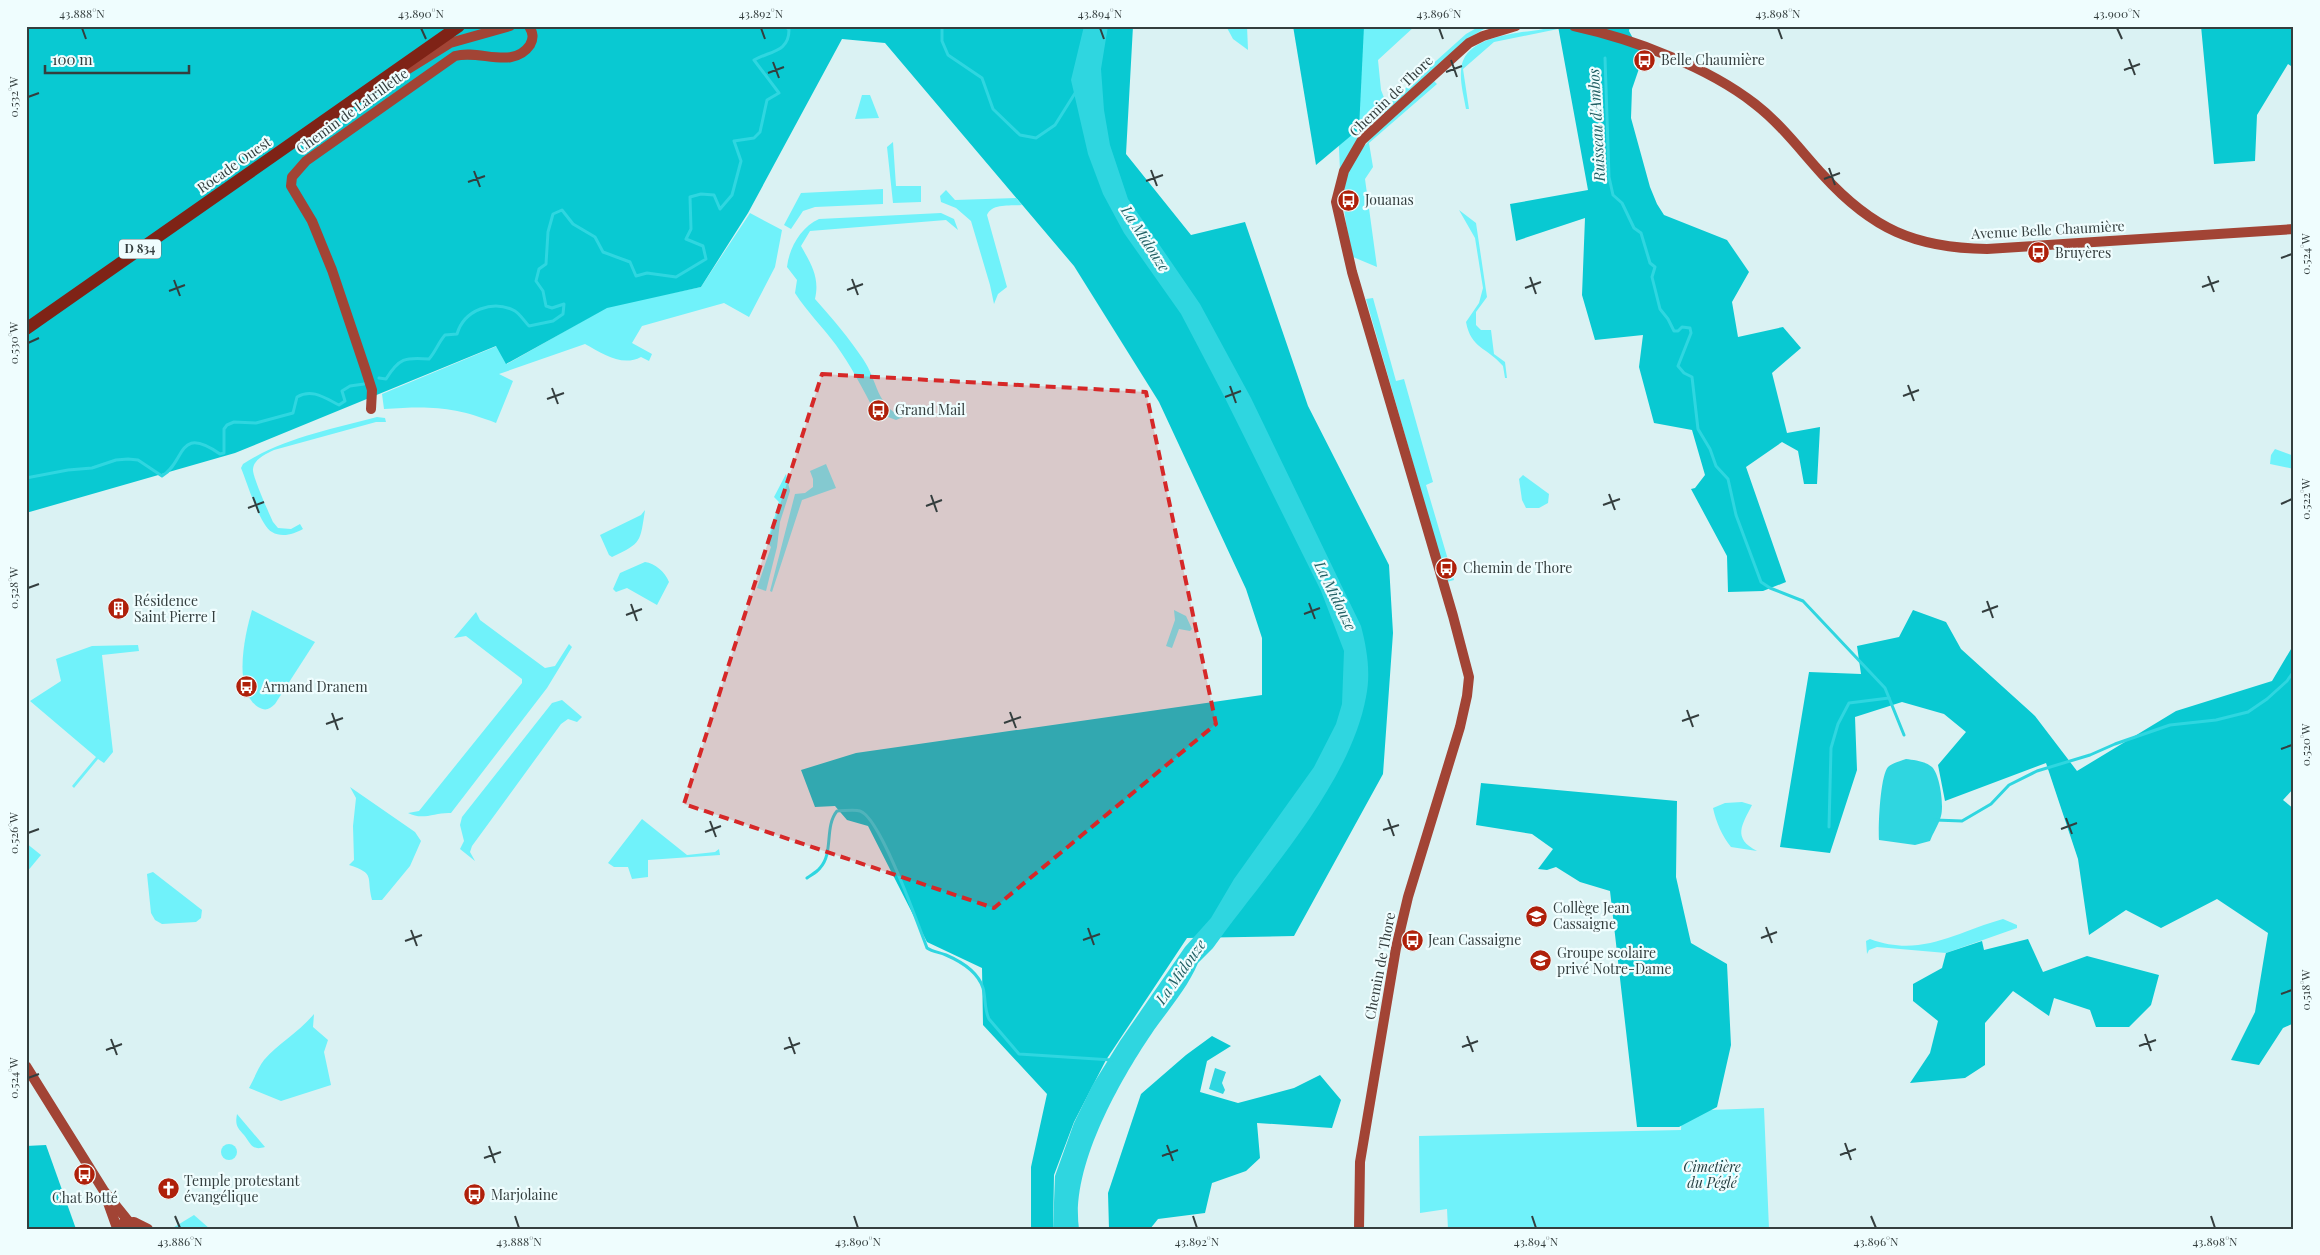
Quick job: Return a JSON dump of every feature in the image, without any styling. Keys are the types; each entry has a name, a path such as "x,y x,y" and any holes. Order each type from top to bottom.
{"main road":[{"name":"Rocade Ouest","path":"26,329 460,26"},
{"path":"26,339 196,220 254,169"}],"street":[{"path":"371,87 391,80 450,43 510,26"},
{"name":"Chemin de Latrillette","path":"371,409 372,390 343,303 320,239 291,186 292,177 306,160 455,56 466,53 507,58 523,52 532,40 529,26"},
{"name":"Chemin de Thore","path":"1359,1229 1360,1162 1396,948 1408,898 1460,727 1468,696 1468,677 1451,607 1352,272 1336,202 1344,171 1362,140 1469,44 1501,30 1516,26"},
{"name":"Avenue Belle Chaumière","path":"1574,26 1652,50 1706,73 1732,87 1757,105 1792,139 1848,201 1884,226 1915,240 1947,247 1987,249 2294,229"},
{"path":"26,1066 104,1191 129,1222"},
{"path":"104,1191 116,1228 129,1222 141,1224 148,1229"}],"highlighted area":[{"path":"822,374 1146,392 1216,724 994,908 684,804"}],"green space":[{"path":"1226,26 1247,26 1248,50 1233,39"},
{"path":"1333,26 1415,26 1378,60 1381,90 1387,105 1466,34 1480,26 1489,26 1469,38 1355,144 1340,170"},
{"path":"1558,26 1558,29 1494,42 1463,69 1469,109 1466,109 1461,71 1463,61 1468,53 1475,47 1493,38"},
{"path":"1434,81 1437,84 1369,143 1373,167 1365,179 1377,267 1353,257 1344,209 1346,180 1359,153 1370,140"},
{"path":"862,95 870,95 879,118 855,119"},
{"path":"893,142 896,186 921,186 921,202 893,203 887,147"},
{"path":"883,189 883,204 815,207 803,211 791,229 784,225 801,193"},
{"path":"946,190 955,200 1016,198 1022,205 997,207 989,211 987,215 1007,287 998,294 994,304 971,221 956,208 941,202 940,196"},
{"path":"1459,210 1476,223 1487,297 1476,312 1476,325 1481,330 1491,330 1494,354 1505,362 1507,378 1505,378 1503,366 1476,343 1468,331 1466,322 1479,303 1483,288 1475,238"},
{"path":"750,213 782,230 775,267 749,317 724,303 642,326 632,343 652,354 649,361 641,357 627,361 620,360 585,344 499,374 513,381 496,423 467,413 441,408 384,409 382,394 497,346 507,364 609,306 701,287"},
{"path":"941,213 954,219 958,230 946,220 810,231 801,246 815,277 815,299 863,359 882,400 894,412 903,417 896,420 875,412 857,378 831,338 795,293 797,280 787,267 788,260 793,246 801,233 819,219"},
{"path":"1373,298 1396,381 1404,379 1433,482 1426,485 1454,580 1447,582 1366,299"},
{"path":"377,417 385,418 386,422 376,422 274,450 256,462 253,473 273,522 278,528 291,529 300,524 303,529 284,535 276,534 267,528 258,513 250,493 241,468 243,464 274,447 291,441"},
{"path":"2275,449 2294,456 2294,469 2270,464 2271,455"},
{"path":"826,464 836,488 802,500 772,592 770,591 795,494 805,493 813,487 810,471"},
{"path":"786,474 790,491 780,522 777,547 766,591 757,588 771,547 767,542 779,502 774,497"},
{"path":"1523,475 1549,494 1548,503 1539,508 1526,508 1522,500 1519,479"},
{"path":"645,510 638,540 622,552 612,557 609,555 600,535 641,515"},
{"path":"645,562 659,569 669,582 657,605 627,588 616,592 613,589 620,573"},
{"path":"252,610 315,642 275,704 267,709 258,707 250,699 245,688 243,675 244,647"},
{"path":"1174,610 1186,616 1192,629 1190,631 1179,629 1172,648 1166,646 1175,620"},
{"path":"476,612 480,620 545,668 555,666 569,644 572,647 547,688 451,813 424,816 413,815 408,813 419,811 522,683 522,679 466,636 454,638"},
{"path":"138,645 139,651 102,655 113,752 104,763 98,759 74,788 72,786 96,757 30,701 61,681 56,659 92,646"},
{"path":"562,700 582,717 577,722 568,719 561,724 472,846 470,852 475,861 460,849 464,841 460,825 462,817 552,703"},
{"path":"350,787 415,832 421,841 410,866 382,900 372,900 367,874 349,865 354,860 353,826 356,798"},
{"path":"1742,802 1752,805 1741,831 1742,836 1749,846 1757,851 1731,847 1722,834 1713,808 1725,803"},
{"path":"642,819 687,855 715,852 719,849 720,855 648,860 648,877 632,879 628,867 614,867 608,863"},
{"path":"26,843 41,855 26,873"},
{"path":"153,872 202,910 201,918 196,922 162,924 155,920 151,913 147,874"},
{"path":"2003,919 2017,925 2017,928 1946,953 1877,947 1869,950 1867,954 1866,941 1870,939 1906,946 1922,944 1938,941"},
{"path":"314,1014 313,1027 328,1040 324,1052 331,1085 281,1101 249,1088 264,1060"},
{"name":"Cimetière du Péglé","path":"1764,1108 1769,1229 1448,1229 1447,1209 1420,1213 1419,1136 1681,1130 1682,1111"},
{"path":"237,1114 265,1147 257,1148 250,1144 237,1126"},
{"path":"226,1144 232,1144 237,1149 235,1158 226,1160 221,1155 221,1149"},
{"path":"194,1215 210,1229 171,1229"}],"shaded area":[{"path":"26,26 1133,26 1126,154 1191,235 1245,222 1308,406 1389,565 1393,633 1383,774 1294,936 1187,938 1106,1060 1074,1122 1054,1175 1053,1229 1031,1229 1031,1167 1047,1094 983,1025 982,968 927,942 868,826 847,820 835,806 815,807 801,770 856,753 1262,695 1262,638 1246,589 1159,402 1074,266 885,43 842,39 748,213 701,287 607,308 506,364 496,346 235,453 26,513"},
{"path":"1293,26 1364,26 1359,129 1316,165"},
{"path":"1558,26 1630,26 1629,31 1643,57 1632,89 1631,118 1650,187 1657,204 1664,215 1727,240 1749,272 1732,302 1738,337 1783,327 1801,348 1772,373 1787,433 1820,427 1817,484 1804,484 1798,451 1782,442 1746,467 1786,582 1763,591 1728,592 1727,556 1691,489 1695,488 1705,475 1692,430 1654,423 1639,367 1643,335 1595,340 1582,295 1585,218 1516,241 1510,204 1588,190"},
{"path":"2201,26 2294,26 2294,68 2288,64 2257,115 2255,161 2214,164"},
{"path":"1913,610 1946,622 1961,649 2035,716 2077,771 2176,711 2272,681 2294,644 2294,788 2283,800 2294,809 2294,1023 2283,1028 2259,1065 2231,1060 2255,1012 2268,933 2217,899 2161,928 2126,910 2089,935 2078,859 2046,763 1945,801 1938,765 1966,732 1944,714 1902,702 1855,717 1857,770 1830,853 1780,847 1809,672 1861,674 1857,646 1899,637"},
{"path":"1481,783 1677,801 1676,877 1691,943 1727,964 1731,1045 1717,1107 1679,1127 1637,1127 1610,891 1580,882 1556,867 1547,870 1538,869 1553,849 1532,834 1476,825"},
{"path":"2028,939 2043,972 2087,956 2159,975 2151,1005 2129,1027 2096,1027 2090,1010 2054,998 2049,1016 2013,991 1985,1023 1985,1065 1965,1078 1910,1083 1930,1053 1938,1021 1913,1001 1913,984 1942,968 1946,953 1982,941 1984,950"},
{"path":"1212,1036 1231,1046 1207,1061 1200,1092 1238,1103 1294,1088 1320,1075 1341,1100 1332,1128 1257,1123 1260,1158 1246,1171 1212,1183 1205,1213 1158,1219 1150,1229 1109,1229 1108,1193 1141,1094 1186,1055"},
{"path":"46,1145 76,1229 26,1229 26,1146"}],"water":[{"name":"La Midouze","path":"1084,26 1108,26 1101,69 1104,110 1110,145 1128,199 1200,304 1251,398 1361,626 1367,652 1368,679 1366,697 1357,730 1343,763 1324,796 1280,860 1213,948 1198,963 1184,989 1141,1050 1113,1099 1100,1125 1082,1179 1078,1205 1079,1229 1053,1229 1055,1176 1074,1123 1092,1086 1120,1041 1185,947 1211,918 1234,879 1314,767 1336,724 1342,704 1344,651 1321,591 1181,314 1124,233 1103,194 1088,154 1071,80"},
{"path":"1906,759 1923,762 1932,767 1937,776 1942,798 1941,816 1930,841 1915,845 1879,840 1880,802 1885,772 1894,763"},
{"path":"1215,1068 1226,1072 1222,1083 1225,1090 1223,1094 1209,1089"}],"waterway":[{"path":"379,378 386,379 403,360 414,358 429,359 445,335 457,334 466,319 480,309 498,306 515,311 529,326 553,321 563,314 564,304 552,308 546,306 543,291 536,281 539,269 546,264 548,232 553,214 562,210 573,224 595,237 603,252 630,262 636,276 647,273 676,277 706,259 703,246 686,239 691,229 690,197 701,194 714,195 720,209 732,195 741,161 734,141 754,138 760,132 767,100 779,93 754,60 778,50 786,43 789,30 786,26"},
{"path":"942,26 942,41 948,55 982,78 993,109 1020,135 1036,138 1055,125 1077,90"},
{"name":"Ruisseau d'Ambos","path":"1605,58 1609,177 1613,195 1622,203 1634,228 1641,233 1650,263 1655,267 1652,277 1660,309 1674,331 1678,331 1682,327 1690,328 1691,333 1678,366 1684,373 1692,377 1698,429 1710,449 1716,466 1728,479 1736,515 1761,582 1770,588 1803,601 1885,688 1904,735"},
{"path":"26,478 68,470 92,468 116,460 128,459 138,460 162,476 170,470 184,448 189,444 196,443 220,454 224,453 224,429 227,425 234,422 256,423 293,413 297,397 308,393 324,397 339,405 345,401 342,391 350,386 366,382"},
{"path":"1935,820 1962,821 1991,804 2009,785 2037,771 2090,755 2115,744 2170,725 2216,720 2248,712 2267,699 2287,681 2294,671"},
{"name":"Ruisseau d'Ambos","path":"1829,827 1831,748 1838,724 1849,703 1889,698"},
{"path":"807,878 819,869 824,862 827,855 833,817 837,811 860,811 868,818 878,832 888,851 927,948 957,960 973,972 981,982 989,1019 1019,1054 1112,1060"}],"place":[{"name":"Belle Chaumière","path":"1645,60"},
{"name":"Jouanas","path":"1349,200"},
{"name":"Bruyères","path":"2039,253"},
{"name":"Grand Mail","path":"879,410"},
{"name":"Chemin de Thore","path":"1447,568"},
{"name":"Résidence Saint Pierre I","path":"118,609"},
{"name":"Armand Dranem","path":"246,687"},
{"name":"Collège Jean Cassaigne","path":"1537,916"},
{"name":"Jean Cassaigne","path":"1412,940"},
{"name":"Groupe scolaire privé Notre-Dame","path":"1541,961"},
{"name":"Chat Botté","path":"85,1175"},
{"name":"Temple protestant évangélique","path":"168,1189"},
{"name":"Marjolaine","path":"475,1195"}]}
